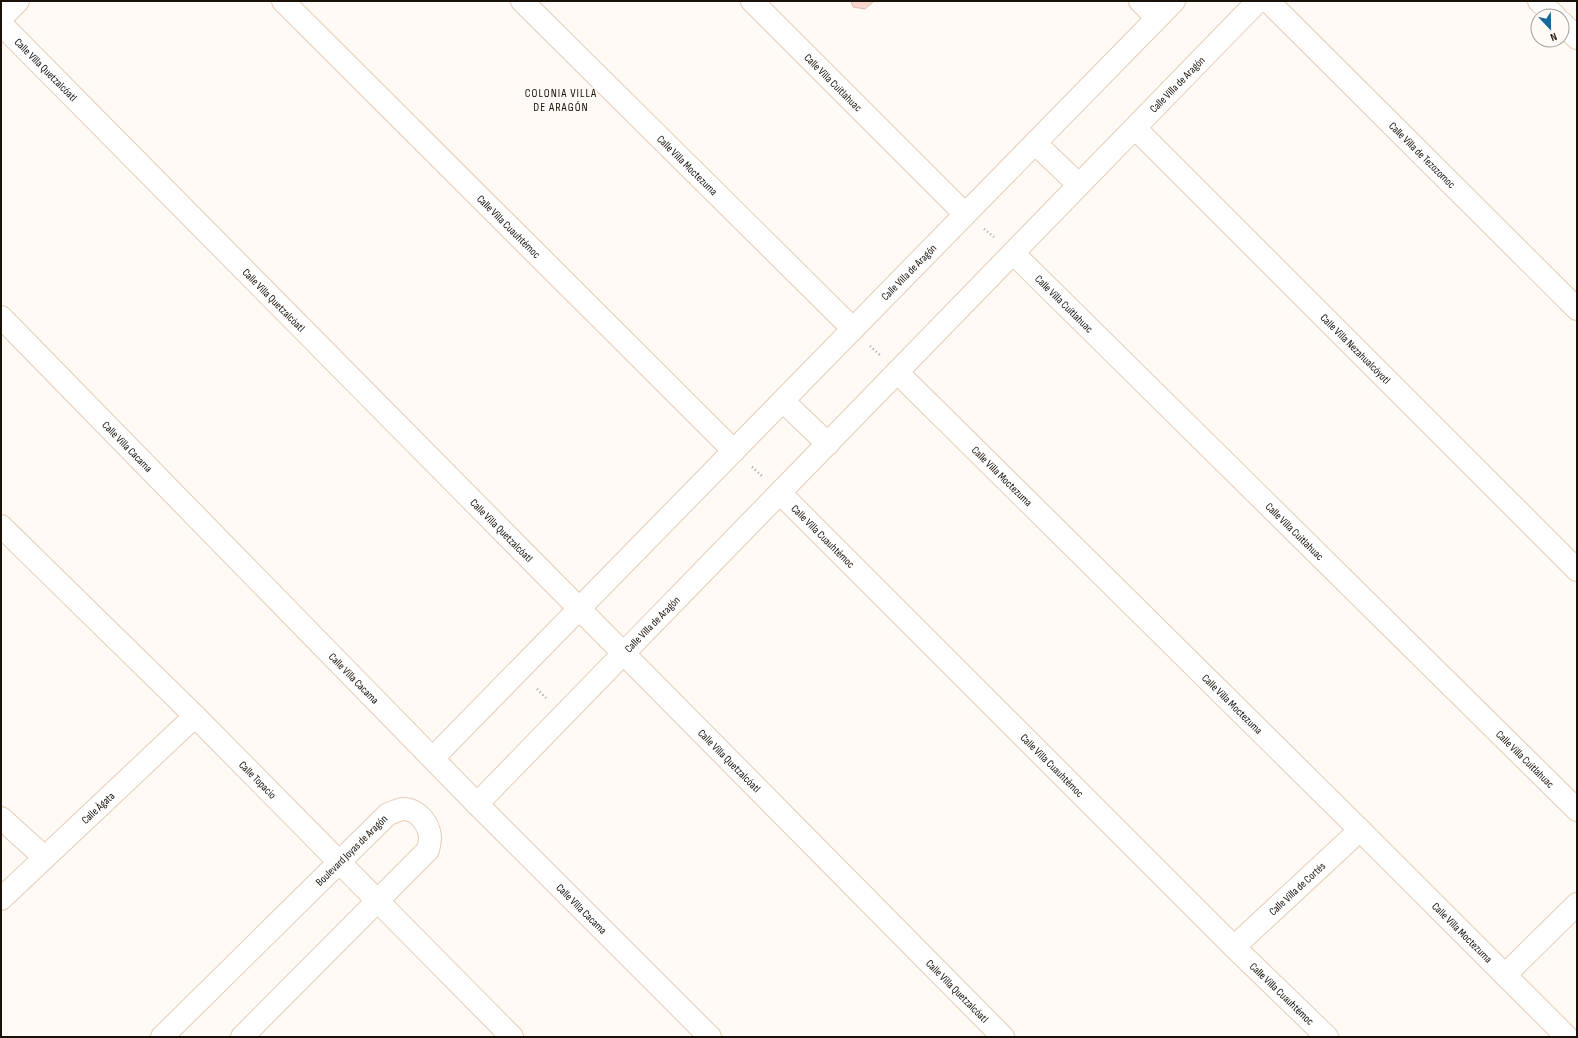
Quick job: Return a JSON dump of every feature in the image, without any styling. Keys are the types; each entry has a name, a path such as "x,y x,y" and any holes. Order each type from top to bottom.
{"street":[{"path":"1,18 18,1"},
{"name":"Calle Villa Cuauhtémoc","path":"283,1 734,450"},
{"name":"Calle Villa Moctezuma","path":"522,1 853,329"},
{"name":"Calle Villa Cuitlahuac","path":"752,1 965,214"},
{"path":"1140,1 1157,18"},
{"name":"Calle Villa de Aragón","path":"433,758 1174,1"},
{"name":"Calle Villa de Aragón","path":"477,804 1258,1"},
{"name":"Calle Villa de Tezozomoc","path":"1268,1 1577,309"},
{"path":"1539,1 1546,8"},
{"name":"Calle Villa Quetzalcóatl","path":"1,24 1003,1037"},
{"name":"Calle Villa Nezahualcóyotl","path":"1135,128 1577,570"},
{"path":"1035,143 1079,185"},
{"name":"Calle Villa Cuitlahuac","path":"1013,253 1577,810"},
{"name":"Calle Villa Cacama","path":"1,317 477,804 710,1037"},
{"name":"Calle Villa Moctezuma","path":"897,372 1567,1037"},
{"path":"783,401 828,444"},
{"name":"Calle Villa Cuauhtémoc","path":"780,493 1234,947 1327,1037"},
{"name":"Calle Topacio","path":"1,526 196,716 512,1037"},
{"name":"Calle Ágata","path":"1,899 196,716"},
{"name":"Boulevard Joyas de Aragón","path":"162,1037 388,814 403,809 412,811 421,816 430,837 428,850 377,899 242,1037"},
{"path":"1,818 44,858"},
{"name":"Calle Villa de Cortés","path":"1234,947 1360,830"},
{"path":"1505,975 1577,904"}],"path":[{"path":"965,214 1013,253"},
{"path":"853,329 897,372"},
{"path":"734,450 780,493"},
{"path":"519,671 563,715"}],"building":[{"path":"851,1 874,1 865,9 853,7"}],"district":[{"name":"COLONIA VILLA DE ARAGÓN","path":"561,100"}]}
